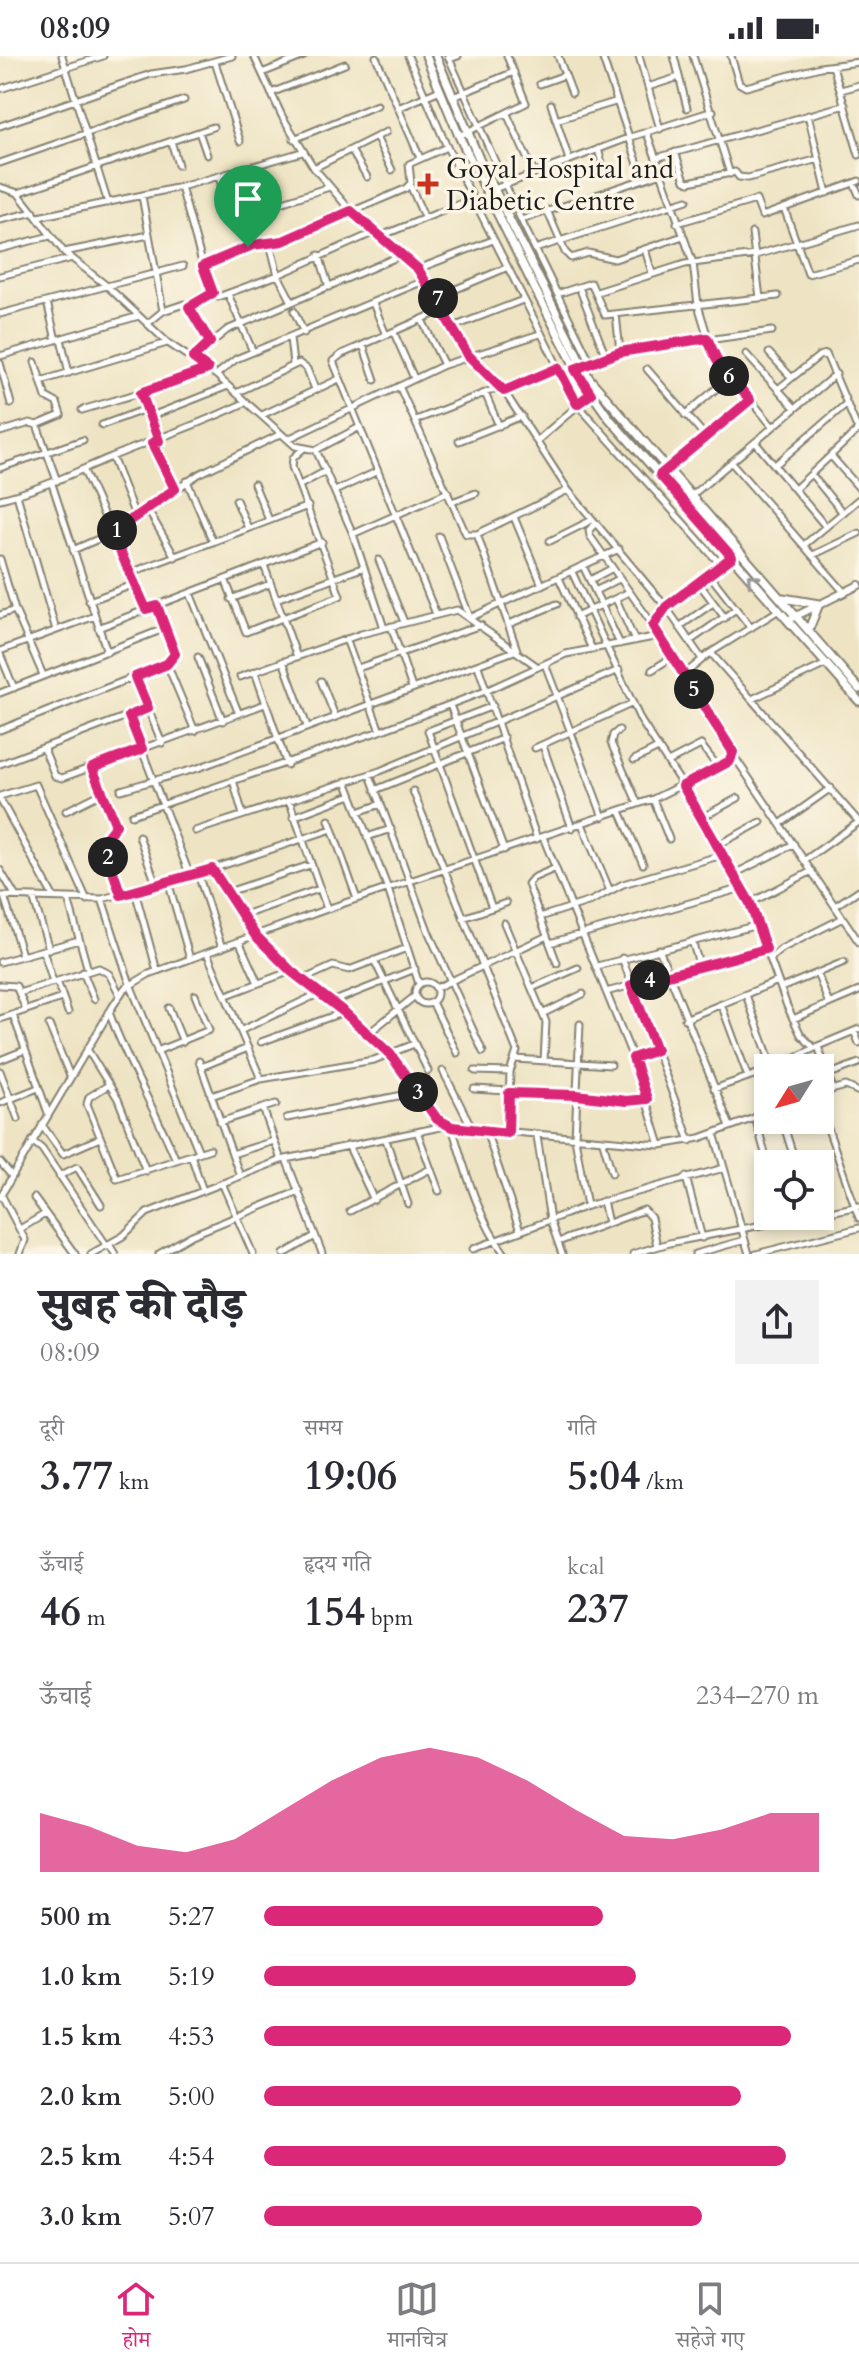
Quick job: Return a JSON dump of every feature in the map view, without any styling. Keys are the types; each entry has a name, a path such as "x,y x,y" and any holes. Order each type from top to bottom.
{"main road":[{"path":"426,56 490,191 601,394 732,557 859,701"},
{"path":"436,56 453,97 463,135"},
{"path":"583,366 591,394 663,472 691,496 783,598 859,689"},
{"path":"783,598 819,604 809,629"}],"street":[{"path":"62,56 108,203"},
{"path":"0,89 103,56"},
{"path":"0,126 151,74 232,56"},
{"path":"254,56 302,152 351,211 418,269 468,355 502,389 568,490 666,607 702,659"},
{"path":"262,73 303,56"},
{"path":"408,56 472,199 577,404 721,565"},
{"path":"458,56 449,58 557,294 583,366 620,352 772,331"},
{"path":"463,135 526,103 507,56"},
{"path":"558,56 572,93"},
{"path":"602,56 638,164"},
{"path":"639,56 660,129"},
{"path":"682,56 674,57 687,108"},
{"path":"693,56 713,111 730,174"},
{"path":"731,56 739,83 746,87 859,62"},
{"path":"824,56 856,131 859,155"},
{"path":"376,57 420,158"},
{"path":"214,62 240,141"},
{"path":"271,93 345,64"},
{"path":"453,97 514,72"},
{"path":"540,84 565,75"},
{"path":"648,87 679,77"},
{"path":"841,90 859,85"},
{"path":"398,108 440,90"},
{"path":"0,163 184,100"},
{"path":"556,120 615,102"},
{"path":"551,104 569,160"},
{"path":"294,139 377,105"},
{"path":"656,158 845,105"},
{"path":"490,191 628,138 713,111"},
{"path":"507,114 534,173"},
{"path":"808,115 827,193"},
{"path":"18,193 213,127"},
{"path":"199,132 207,155"},
{"path":"314,168 386,132"},
{"path":"647,133 693,263 698,305 713,354 773,427"},
{"path":"376,137 392,170"},
{"path":"171,141 178,165"},
{"path":"424,217 410,185 408,168 420,158 447,147"},
{"path":"598,149 605,174"},
{"path":"351,150 367,177"},
{"path":"0,220 142,196 302,152"},
{"path":"675,152 687,182 730,174 748,178 819,159"},
{"path":"521,220 662,173"},
{"path":"219,177 234,228"},
{"path":"677,223 756,200 762,216 857,182 859,195"},
{"path":"203,266 248,247 270,244 410,185"},
{"path":"0,187 18,193 70,259 107,286 168,343 216,375 288,439 304,448 316,450 360,427"},
{"path":"181,187 203,266 213,293 218,297 278,275 373,233"},
{"path":"259,210 329,187"},
{"path":"142,196 163,311"},
{"path":"380,237 472,199"},
{"path":"535,249 687,200"},
{"path":"784,208 806,271 812,275 859,260"},
{"path":"547,210 571,258 588,253 615,259 683,236"},
{"path":"597,292 652,273 693,263 756,255 859,225"},
{"path":"752,233 760,298"},
{"path":"64,252 149,235"},
{"path":"0,249 50,236"},
{"path":"418,269 493,240"},
{"path":"270,244 278,275 292,302"},
{"path":"645,249 652,273"},
{"path":"193,358 210,342 241,324 404,254"},
{"path":"319,255 329,287"},
{"path":"0,276 70,259"},
{"path":"0,314 183,266"},
{"path":"437,297 507,268"},
{"path":"216,375 230,362 426,280"},
{"path":"557,294 591,283 605,315 778,296"},
{"path":"579,287 606,357"},
{"path":"147,324 163,311 180,305 189,307 213,293"},
{"path":"228,294 253,352"},
{"path":"453,327 523,300"},
{"path":"47,302 69,373"},
{"path":"373,303 386,335"},
{"path":"189,307 210,342"},
{"path":"436,614 339,379 335,359 443,310"},
{"path":"294,311 304,333"},
{"path":"616,314 620,352"},
{"path":"0,356 139,316"},
{"path":"422,320 444,365"},
{"path":"394,333 414,378"},
{"path":"288,439 468,355 540,334"},
{"path":"290,338 293,364"},
{"path":"41,381 168,343"},
{"path":"363,345 375,380"},
{"path":"769,353 792,378"},
{"path":"778,389 824,353 831,359 846,404 859,430 796,488"},
{"path":"746,354 795,408"},
{"path":"0,432 30,423 37,425 61,415 57,403 46,397 35,362"},
{"path":"0,363 11,404"},
{"path":"236,393 293,364 303,365 307,369 315,389"},
{"path":"416,421 558,368"},
{"path":"82,410 208,369"},
{"path":"647,369 706,437"},
{"path":"691,496 836,374"},
{"path":"685,415 730,377"},
{"path":"262,415 339,379"},
{"path":"149,417 228,386"},
{"path":"399,386 463,531 477,534 568,490"},
{"path":"141,393 155,442 175,489"},
{"path":"485,393 499,426"},
{"path":"538,440 591,394"},
{"path":"663,472 750,400"},
{"path":"0,499 54,483 246,402"},
{"path":"775,465 846,404"},
{"path":"102,425 146,409"},
{"path":"459,441 522,416"},
{"path":"37,425 73,550 107,652"},
{"path":"73,550 112,533 187,481 282,434"},
{"path":"0,468 83,440"},
{"path":"755,442 826,527"},
{"path":"225,579 244,631 340,596 336,577 291,462 304,448"},
{"path":"316,450 353,534 384,628"},
{"path":"112,457 136,518"},
{"path":"832,457 859,488"},
{"path":"731,462 844,592"},
{"path":"84,471 146,609"},
{"path":"300,485 326,471"},
{"path":"335,491 378,471"},
{"path":"812,475 843,513"},
{"path":"187,481 213,542"},
{"path":"254,484 269,520"},
{"path":"353,534 448,492"},
{"path":"452,502 476,493"},
{"path":"17,495 56,630"},
{"path":"804,545 859,499"},
{"path":"236,500 248,528"},
{"path":"130,573 308,506"},
{"path":"148,510 175,557"},
{"path":"514,517 542,585"},
{"path":"550,541 594,521"},
{"path":"594,521 589,533 611,569 686,673 734,756 859,942"},
{"path":"813,555 859,533"},
{"path":"477,534 517,650"},
{"path":"439,536 471,616"},
{"path":"98,628 322,542"},
{"path":"471,616 619,549"},
{"path":"653,626 666,607 732,557"},
{"path":"0,559 2,576 43,675"},
{"path":"379,560 404,622"},
{"path":"264,565 297,657"},
{"path":"583,566 620,644"},
{"path":"276,599 362,568"},
{"path":"590,580 611,569"},
{"path":"572,572 633,703 750,903 793,1019 819,1054"},
{"path":"709,574 751,628"},
{"path":"559,578 591,647"},
{"path":"595,591 619,579"},
{"path":"698,582 725,618"},
{"path":"89,601 135,584"},
{"path":"231,599 270,584"},
{"path":"788,620 859,585"},
{"path":"576,617 629,592"},
{"path":"190,593 239,714"},
{"path":"616,599 635,641"},
{"path":"679,627 713,603"},
{"path":"509,624 557,604"},
{"path":"0,730 167,664 175,654 157,606"},
{"path":"690,641 736,609"},
{"path":"0,615 15,610"},
{"path":"240,677 346,639 457,610 471,616 538,667"},
{"path":"686,673 710,653 779,610"},
{"path":"14,688 0,653 95,616"},
{"path":"358,668 400,650 481,625"},
{"path":"391,626 412,688"},
{"path":"0,693 166,628"},
{"path":"132,815 380,731 591,647 659,636"},
{"path":"346,639 380,731"},
{"path":"121,790 154,778 198,768 517,650"},
{"path":"710,653 859,822 805,860"},
{"path":"652,670 674,656"},
{"path":"198,657 223,721"},
{"path":"283,661 307,726"},
{"path":"167,664 195,731"},
{"path":"545,664 603,817"},
{"path":"752,699 826,664"},
{"path":"478,666 540,838 584,932 633,1058 660,1145"},
{"path":"195,831 370,775 559,699 619,670"},
{"path":"255,672 287,765"},
{"path":"135,677 162,743"},
{"path":"321,681 335,716"},
{"path":"535,748 633,703"},
{"path":"44,749 58,778 265,704"},
{"path":"450,705 504,850"},
{"path":"492,908 428,731 493,706"},
{"path":"0,764 148,708"},
{"path":"129,716 166,805 190,876"},
{"path":"619,730 611,738 611,743 638,804"},
{"path":"375,790 504,738"},
{"path":"542,745 572,828"},
{"path":"668,762 701,745 718,767"},
{"path":"634,760 658,748"},
{"path":"20,1254 25,1244 1,1196 109,1012 130,984 157,971 327,909 653,799 683,786 734,756"},
{"path":"92,768 116,825 104,842 121,895"},
{"path":"370,775 450,981 483,1052"},
{"path":"233,780 243,815"},
{"path":"346,781 388,889 419,984 415,995 369,1033"},
{"path":"54,897 0,797 36,785 87,900"},
{"path":"780,824 831,788"},
{"path":"413,791 516,1047 510,1072 508,1133"},
{"path":"66,811 102,793"},
{"path":"293,817 351,795"},
{"path":"701,818 738,798"},
{"path":"653,799 669,839"},
{"path":"289,800 327,909"},
{"path":"358,812 381,804"},
{"path":"620,811 643,864"},
{"path":"329,820 357,899"},
{"path":"716,846 761,822"},
{"path":"582,824 610,891"},
{"path":"22,955 2,896 102,899 198,874 332,829"},
{"path":"367,837 391,829"},
{"path":"139,836 156,884"},
{"path":"734,874 794,844"},
{"path":"540,917 722,855"},
{"path":"225,893 310,865"},
{"path":"556,868 533,878 528,884 557,963"},
{"path":"212,869 255,935 291,971 369,1033 449,1126 494,1240 505,1254"},
{"path":"0,870 16,896"},
{"path":"750,903 812,871"},
{"path":"198,874 222,948"},
{"path":"168,881 190,959"},
{"path":"550,943 742,888"},
{"path":"241,916 319,889"},
{"path":"835,906 859,890"},
{"path":"134,891 157,971"},
{"path":"33,897 55,981 68,1012"},
{"path":"68,899 94,999"},
{"path":"102,899 130,984 199,1152"},
{"path":"463,918 506,903"},
{"path":"770,959 781,949 843,918"},
{"path":"504,923 544,1013 547,1029 544,1061"},
{"path":"597,966 758,925"},
{"path":"457,1053 432,1002 436,988 547,936"},
{"path":"0,962 79,940"},
{"path":"239,941 258,983"},
{"path":"692,941 700,967"},
{"path":"302,980 333,966 349,970 407,948"},
{"path":"659,949 730,1126"},
{"path":"606,992 766,949"},
{"path":"207,953 261,1079"},
{"path":"622,958 690,1141"},
{"path":"374,960 428,1071"},
{"path":"685,1019 844,962"},
{"path":"532,988 578,968"},
{"path":"332,1002 415,969"},
{"path":"19,993 86,971 106,970 120,995"},
{"path":"227,995 291,971"},
{"path":"817,973 829,1004"},
{"path":"419,984 428,982 436,988"},
{"path":"0,985 14,984 26,1010"},
{"path":"793,1019 859,991"},
{"path":"241,1030 320,993"},
{"path":"544,1013 583,994"},
{"path":"157,1051 209,1030 195,995"},
{"path":"415,995 424,1004 432,1002"},
{"path":"746,995 766,1054"},
{"path":"0,1019 62,998"},
{"path":"721,1004 748,1077"},
{"path":"169,1008 183,1042"},
{"path":"109,1012 131,1070 149,1097 176,1160"},
{"path":"261,1042 344,1012"},
{"path":"13,1015 49,1114"},
{"path":"580,1024 575,1138 587,1206"},
{"path":"49,1025 70,1077"},
{"path":"802,1054 857,1030 859,1043"},
{"path":"211,1096 261,1079 390,1054 414,1044"},
{"path":"240,1176 200,1064 248,1048"},
{"path":"87,1049 107,1086 118,1099 146,1171"},
{"path":"0,1060 25,1050"},
{"path":"633,1058 656,1050"},
{"path":"515,1059 611,1065"},
{"path":"834,1072 859,1063"},
{"path":"0,1071 18,1119"},
{"path":"443,1071 472,1129"},
{"path":"475,1071 510,1072"},
{"path":"714,1089 754,1075"},
{"path":"834,1089 859,1083"},
{"path":"107,1086 87,1101 117,1179 210,1149"},
{"path":"850,1086 859,1092"},
{"path":"0,1103 38,1088"},
{"path":"474,1089 626,1101 647,1099"},
{"path":"287,1118 418,1092"},
{"path":"220,1122 276,1104"},
{"path":"263,1108 322,1253"},
{"path":"91,1254 108,1245 147,1213 284,1160 348,1145 449,1126 660,1145 690,1141 754,1117"},
{"path":"42,1125 63,1154 100,1138"},
{"path":"486,1131 520,1231"},
{"path":"714,1133 749,1254"},
{"path":"418,1134 439,1191"},
{"path":"830,1134 859,1218"},
{"path":"537,1136 550,1220 562,1254"},
{"path":"386,1140 408,1204"},
{"path":"32,1141 115,1254"},
{"path":"232,1154 274,1141"},
{"path":"603,1142 612,1173"},
{"path":"348,1145 374,1200"},
{"path":"191,1155 203,1191"},
{"path":"0,1162 12,1176"},
{"path":"59,1176 77,1167 101,1205"},
{"path":"473,1249 587,1206 724,1168"},
{"path":"350,1211 430,1169"},
{"path":"686,1177 702,1238"},
{"path":"222,1183 253,1254"},
{"path":"159,1254 235,1217 299,1191"},
{"path":"34,1198 75,1254"},
{"path":"603,1201 608,1223"},
{"path":"834,1211 857,1207"},
{"path":"558,1242 647,1211 657,1246"},
{"path":"20,1229 45,1214"},
{"path":"633,1254 754,1226"},
{"path":"756,1254 859,1228"},
{"path":"284,1254 315,1236"},
{"path":"695,1254 745,1240"}],"place":[{"name":"Goyal Hospital and Diabetic Centre","path":"428,184"}],"route":[{"path":"351,211 418,269 468,355 504,391 558,368 577,404 591,394 575,369 620,352 707,338 718,362 750,400 660,475 732,557 666,607 657,615 653,626 686,673 733,752 730,761 683,786 750,903 766,949 631,985 656,1050 633,1058 647,1099 626,1101 577,1095 509,1093 508,1133 446,1126 431,1112 390,1054 369,1033 291,971 255,935 212,869 121,895 104,842 116,825 92,768 142,749 129,716 148,708 135,677 167,664 175,654 157,606 146,609 112,533 175,489 152,443 159,441 141,393 208,369 193,358 210,342 189,307 213,293 203,266 248,247 276,244 351,211"}]}
